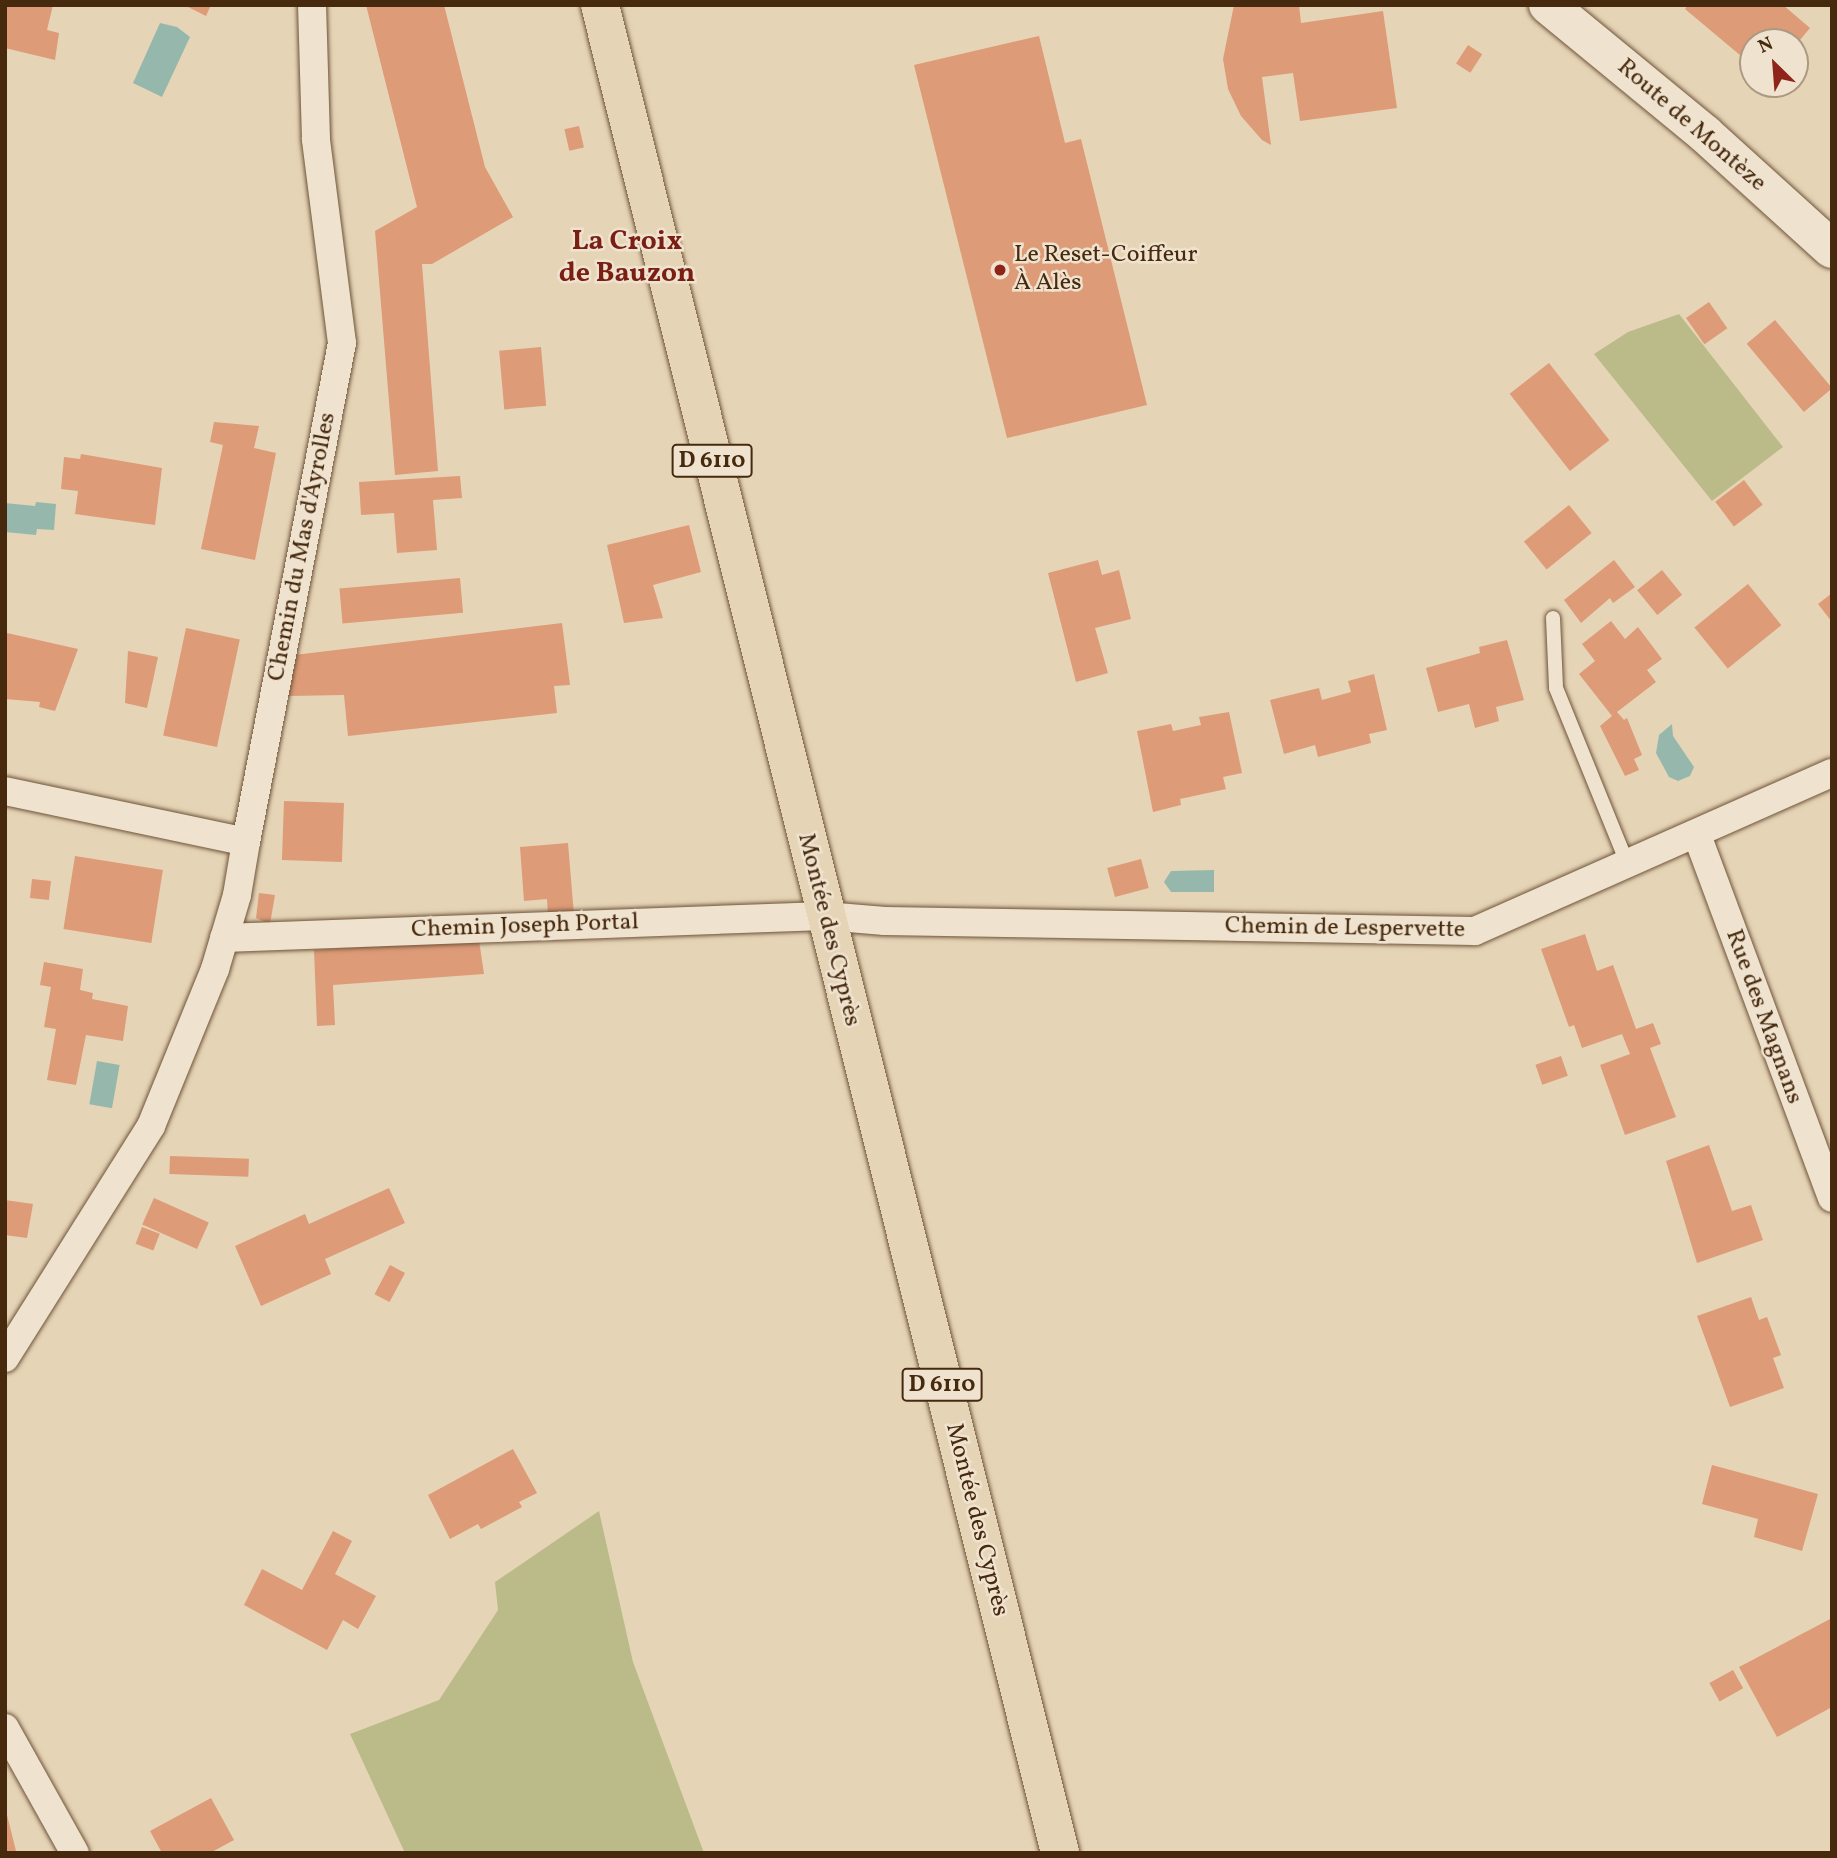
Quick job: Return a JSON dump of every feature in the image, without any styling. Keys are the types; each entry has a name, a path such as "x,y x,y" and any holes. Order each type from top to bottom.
{"main road":[{"name":"Montée des Cyprès","path":"600,5 1060,1853"}],"street":[{"name":"Chemin du Mas d'Ayrolles","path":"246,842 342,343 316,139 312,5"},
{"name":"Route de Montèze","path":"1548,5 1705,134 1832,249"},
{"name":"Chemin de Lespervette","path":"825,916 1475,931 1832,773"},
{"path":"5,791 246,842 224,938 150,1126 5,1358"},
{"name":"Rue des Magnans","path":"1697,835 1832,1198"},
{"name":"Chemin Joseph Portal","path":"224,938 825,916"},
{"path":"5,1728 75,1853"}],"lane":[{"path":"1553,618 1556,688 1628,865"}],"green space":[{"path":"1679,314 1783,447 1712,501 1594,354 1628,332"},
{"path":"599,1511 633,1662 704,1853 405,1853 350,1734 439,1700 498,1610 495,1582"}],"water":[{"path":"160,23 177,27 190,37 162,97 133,83"},
{"path":"36,502 56,504 54,530 37,529 36,535 5,532 5,503 35,506"},
{"path":"1672,724 1673,736 1694,767 1690,776 1678,781 1669,777 1656,753 1659,735"},
{"path":"1214,870 1214,892 1171,892 1164,882 1171,871"},
{"path":"97,1061 120,1065 112,1108 89,1104"}],"building":[{"path":"5,5 53,5 47,30 59,33 55,60 5,48"},
{"path":"184,5 211,5 206,16"},
{"path":"366,5 444,5 485,167 513,217 432,264 422,264 438,471 395,475 375,231 417,207"},
{"path":"1234,5 1299,5 1301,23 1383,11 1397,108 1300,121 1293,73 1262,77 1271,145 1262,140 1241,116 1228,89 1223,59"},
{"path":"1688,5 1783,5 1810,28 1739,28 1739,54 1685,9"},
{"path":"1039,36 1065,143 1081,139 1147,405 1007,438 914,65"},
{"path":"1468,45 1482,54 1470,73 1456,63"},
{"path":"579,126 584,147 569,151 564,129"},
{"path":"1709,302 1727,328 1704,344 1686,318"},
{"path":"1775,320 1832,388 1804,412 1747,344"},
{"path":"541,347 546,406 504,409 499,351"},
{"path":"1549,363 1609,440 1570,471 1510,394"},
{"path":"214,422 259,426 254,448 276,453 255,560 201,549 223,445 210,442"},
{"path":"81,454 162,468 155,525 75,514 78,491 61,489 64,457 80,459"},
{"path":"460,476 462,498 433,500 437,550 397,553 394,513 361,515 359,482"},
{"path":"1744,480 1763,505 1734,526 1715,502"},
{"path":"1569,505 1592,533 1547,569 1524,542"},
{"path":"689,525 701,572 653,585 663,618 624,623 607,545"},
{"path":"1098,560 1102,575 1119,570 1131,619 1095,628 1108,673 1076,682 1048,573"},
{"path":"1614,560 1635,587 1613,603 1610,598 1581,623 1564,600"},
{"path":"1662,570 1682,595 1657,615 1637,590"},
{"path":"460,578 463,613 343,623 339,589"},
{"path":"1748,584 1781,625 1728,669 1694,627"},
{"path":"1832,593 1832,622 1818,604"},
{"path":"1611,621 1625,639 1638,627 1662,659 1647,670 1656,682 1617,712 1624,720 1627,718 1642,755 1634,759 1639,770 1625,776 1600,726 1612,716 1579,674 1595,661 1582,644"},
{"path":"562,623 570,685 554,686 557,713 348,736 344,695 288,696 294,655"},
{"path":"186,628 240,639 217,747 163,736"},
{"path":"7,633 78,649 55,711 39,707 40,702 5,699"},
{"path":"1507,640 1524,700 1496,707 1499,721 1475,728 1469,704 1438,712 1426,668 1480,653 1479,647"},
{"path":"128,651 158,657 147,708 125,703"},
{"path":"1374,674 1387,730 1369,734 1371,743 1318,757 1315,745 1284,754 1270,700 1319,688 1322,700 1351,692 1348,681"},
{"path":"1229,712 1242,773 1223,777 1226,789 1180,799 1181,805 1153,812 1137,731 1171,724 1173,731 1201,725 1199,717"},
{"path":"284,801 344,803 342,862 282,860"},
{"path":"568,843 574,915 548,916 547,899 524,901 520,847"},
{"path":"75,856 163,870 151,943 63,929"},
{"path":"1141,859 1149,888 1115,897 1107,868"},
{"path":"32,879 51,881 49,900 30,898"},
{"path":"259,893 275,895 270,924 256,918"},
{"path":"1585,934 1597,971 1613,965 1636,1029 1653,1023 1661,1044 1650,1048 1676,1117 1625,1135 1600,1065 1630,1054 1622,1034 1582,1048 1574,1025 1569,1027 1541,949"},
{"path":"479,940 484,974 333,985 335,1025 317,1026 314,950"},
{"path":"44,962 83,969 80,990 93,993 92,999 128,1006 123,1041 86,1035 76,1085 47,1080 56,1029 44,1027 51,987 40,985"},
{"path":"1561,1056 1568,1076 1542,1085 1535,1065"},
{"path":"1709,1145 1732,1211 1751,1205 1763,1240 1697,1263 1666,1161"},
{"path":"170,1156 249,1159 248,1177 169,1174"},
{"path":"389,1188 405,1223 325,1259 331,1274 261,1306 235,1246 305,1214 309,1224"},
{"path":"154,1198 209,1222 197,1249 142,1224"},
{"path":"5,1200 33,1204 27,1238 5,1235"},
{"path":"142,1227 160,1234 153,1251 136,1244"},
{"path":"390,1265 405,1273 390,1302 375,1294"},
{"path":"1751,1297 1759,1320 1767,1317 1781,1355 1773,1358 1784,1388 1730,1407 1697,1316"},
{"path":"513,1449 537,1493 519,1502 522,1507 481,1529 478,1524 450,1539 428,1495"},
{"path":"1712,1465 1818,1494 1802,1551 1754,1537 1758,1519 1702,1504"},
{"path":"333,1531 352,1541 335,1574 376,1596 358,1629 343,1620 327,1650 244,1605 262,1569 302,1590"},
{"path":"1832,1618 1832,1707 1777,1737 1739,1667"},
{"path":"1733,1670 1743,1688 1720,1701 1709,1683"},
{"path":"211,1798 234,1840 210,1853 162,1853 150,1831"},
{"path":"6,1811 16,1851 16,1853 5,1853"}],"place":[{"name":"Le Reset-Coiffeur À Alès","path":"1000,270"}],"district":[{"name":"La Croix de Bauzon","path":"627,258"}]}
